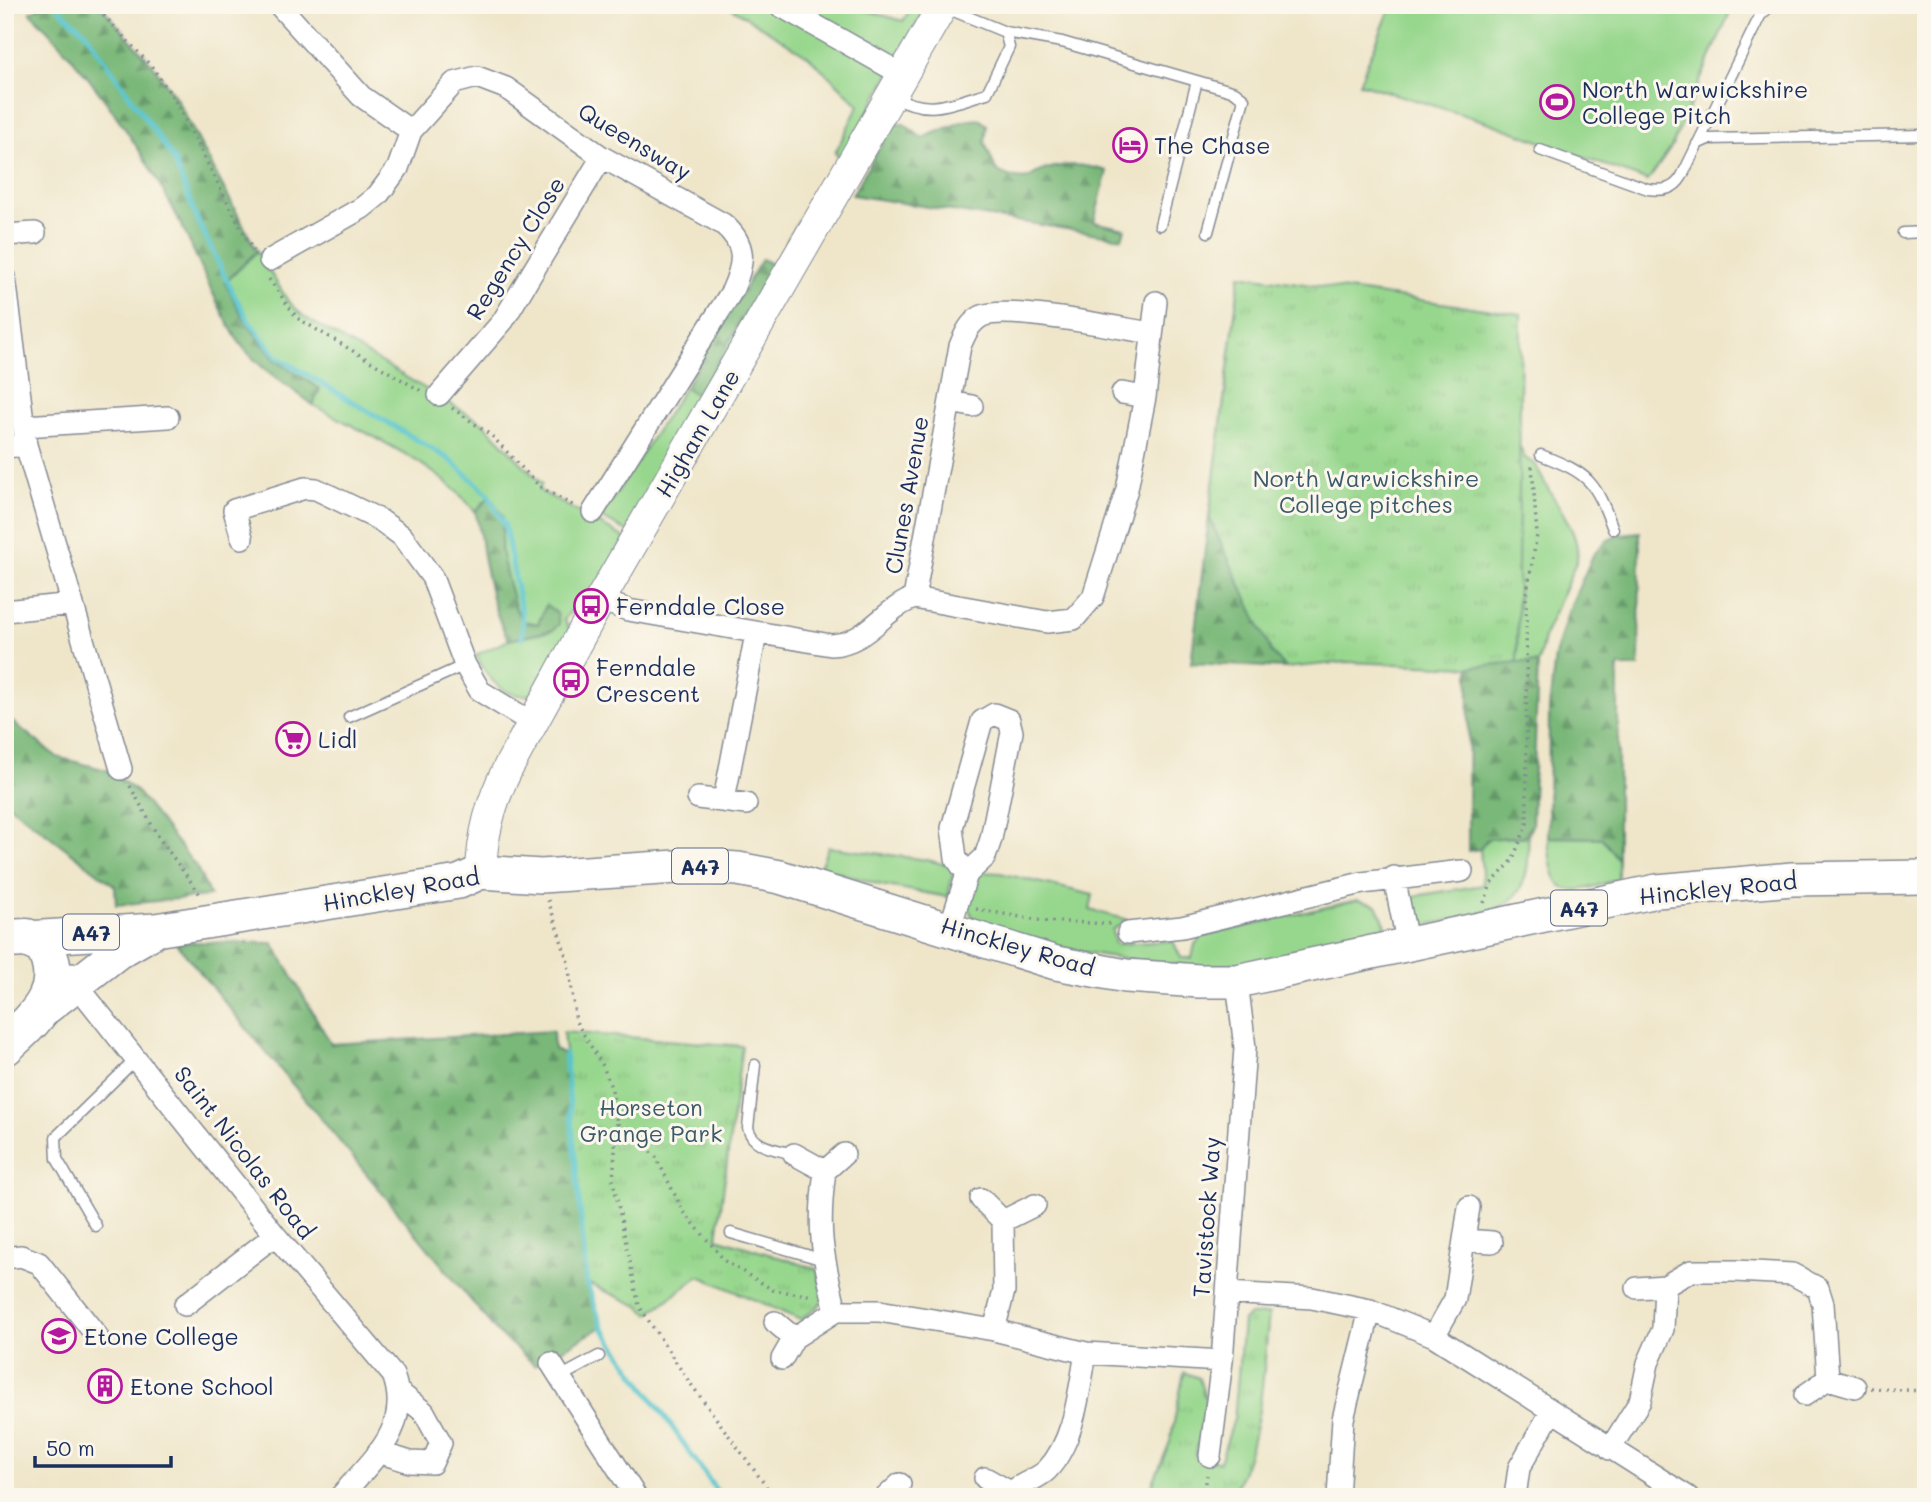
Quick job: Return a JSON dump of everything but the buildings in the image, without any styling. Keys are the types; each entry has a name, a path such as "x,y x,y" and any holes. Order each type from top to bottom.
{"highway":[{"name":"A47","path":"5,1046 42,1011 53,974 25,941"}],"main road":[{"name":"Hinckley Road","path":"155,930 447,884 481,872 541,876 692,866 738,869 780,877 953,916 1068,965 1152,978 1237,981 1657,891 1792,879 1926,877"},
{"name":"A47","path":"25,941 155,930"},
{"name":"A47","path":"42,1011 118,952 155,930"}],"street":[{"path":"279,5 362,96 411,131"},
{"path":"779,5 899,86"},
{"name":"Higham Lane","path":"481,872 484,836 497,789 600,600 943,6"},
{"name":"Queensway","path":"264,263 362,208 378,195 398,168 411,131 454,83 477,77 506,88 602,156 723,224 735,234 743,254 743,267 732,291 587,511"},
{"name":"Regency Close","path":"436,398 503,321 602,156"},
{"path":"5,235 35,233"},
{"path":"5,277 19,439 73,604 121,769"},
{"path":"600,600 628,610 831,645 852,643 900,603 914,598 1047,622 1074,619 1093,597 1127,489 1145,397 1156,302"},
{"name":"Clunes Avenue","path":"914,598 964,336 981,317 1007,313 1151,333"},
{"path":"1122,394 1145,397"},
{"name":"Clunes Avenue","path":"950,402 972,406"},
{"path":"19,439 168,417"},
{"path":"242,538 234,510 294,489 316,489 380,520 402,536 432,577 465,665 480,691 534,724"},
{"path":"5,611 73,604"},
{"path":"724,800 756,634"},
{"path":"953,916 967,874 985,857 991,839 1012,732 1009,720 995,713 982,721 952,828 956,858 967,874"},
{"path":"698,798 746,804"},
{"path":"1128,933 1182,928 1394,877 1462,871"},
{"path":"1394,877 1408,946"},
{"name":"Saint Nicolas Road","path":"25,941 64,963 84,994 275,1235 393,1374 400,1393 424,1412 441,1443 438,1456 432,1463 421,1464 378,1452"},
{"name":"Tavistock Way","path":"1210,1456 1222,1361 1245,1048 1237,981"},
{"path":"794,1154 825,1171"},
{"path":"835,1305 824,1260 819,1217 825,1171 844,1154"},
{"path":"981,1199 1003,1221 1004,1291 994,1330"},
{"path":"1003,1221 1035,1205"},
{"path":"1434,1336 1455,1299 1469,1207"},
{"path":"185,1305 275,1235"},
{"path":"1465,1240 1492,1242"},
{"path":"5,1258 21,1256 39,1263 97,1336"},
{"path":"1637,1288 1665,1286 1691,1270 1792,1273 1807,1280 1818,1288 1822,1296 1828,1379"},
{"path":"1610,1449 1640,1401 1648,1363 1663,1329 1665,1286"},
{"path":"1227,1293 1312,1298 1370,1310 1434,1336 1688,1497"},
{"path":"782,1359 794,1338 835,1305 994,1330 1086,1353 1222,1361"},
{"path":"1338,1497 1343,1419 1370,1310"},
{"path":"775,1322 794,1338"},
{"path":"985,1478 1009,1494 1037,1480 1058,1455 1071,1427 1086,1353"},
{"path":"555,1370 636,1497"},
{"path":"1828,1379 1855,1387"},
{"path":"1805,1395 1828,1379"},
{"path":"340,1497 393,1430 400,1393"},
{"path":"1515,1497 1519,1468 1551,1412"}],"lane":[{"path":"1540,150 1661,191 1678,183 1760,16 1771,5"},
{"path":"943,6 1005,32 1062,42 1235,92 1244,99 1208,232"},
{"path":"899,86 916,108 941,107 987,93 1009,47 1005,32"},
{"path":"1160,225 1197,81"},
{"path":"1697,144 1709,139 1926,135"},
{"path":"1903,233 1926,232"},
{"path":"1537,457 1575,468 1592,482 1613,529"},
{"path":"349,717 465,665"},
{"path":"96,1226 57,1159 56,1137 137,1058"},
{"path":"755,1065 748,1128 750,1137 757,1143 794,1154"},
{"path":"732,1233 824,1260"},
{"path":"555,1370 598,1356"}],"path":[{"path":"94,5 152,67 174,99 297,318 436,398 487,431 540,487 587,511"},
{"path":"1480,930 1491,884 1512,861 1527,824 1526,597 1537,535 1537,457"},
{"path":"121,769 159,838 192,881 215,919"},
{"path":"541,876 568,962 576,1022 603,1066 612,1090 617,1122 613,1180 639,1306 685,1376 774,1497"},
{"path":"953,916 1120,924 1128,933"},
{"path":"617,1122 656,1157 683,1211 725,1261 773,1290 835,1305"},
{"path":"1855,1387 1922,1391 1926,1397"}],"green space":[{"path":"45,5 100,5 153,65 176,98 257,251 225,283 245,321 275,360 320,389 313,405 262,367 237,339 180,221 141,153 89,79 30,12"},
{"path":"727,5 847,5 903,21 913,5 927,5 842,160 835,153 859,105 809,57"},
{"name":"North Warwickshire College Pitch","path":"1392,5 1733,5 1672,146 1648,181 1487,122 1359,83"},
{"path":"979,119 987,125 985,143 996,170 1007,176 1024,179 1045,169 1072,165 1107,171 1094,222 1125,229 1122,238 852,195 893,124 904,124 922,138 964,121"},
{"path":"818,187 824,193 629,533 601,517 685,387 698,395"},
{"path":"257,251 288,301 303,316 483,423 542,484 539,490 625,538 584,611 573,608 564,620 572,633 534,694 514,694 498,686 476,655 509,640 553,630 546,606 539,624 523,621 514,605 505,576 500,520 494,503 489,497 475,512 441,478 421,464 313,405 320,389 275,360 245,321 225,283"},
{"path":"762,259 773,265 698,396 685,387"},
{"name":"North Warwickshire College pitches","path":"1240,275 1521,314 1517,662 1469,667 1347,662 1286,668 1272,653 1209,517"},
{"path":"1519,445 1525,458 1536,465 1569,524 1577,548 1577,560 1545,634 1538,663 1517,662"},
{"path":"490,496 503,517 501,549 516,610 523,621 538,624 546,605 557,613 559,624 553,630 509,640 504,630 491,592 475,512"},
{"path":"1209,517 1272,653 1286,668 1191,663"},
{"path":"1640,532 1639,667 1618,667 1618,859 1602,838 1548,837 1549,709 1555,656 1568,612 1593,555 1605,542 1619,534"},
{"path":"1517,662 1538,663 1532,825 1528,836 1487,839 1480,849 1468,851 1469,667"},
{"path":"5,716 57,757 110,771 138,793 197,868 210,896 116,905 115,886 5,802"},
{"path":"1528,836 1528,863 1523,883 1514,897 1502,906 1486,912 1422,926 1410,906 1415,896 1483,885 1480,849 1487,839"},
{"path":"1548,837 1602,838 1618,859 1618,879 1585,889 1565,888 1553,872"},
{"path":"828,847 928,860 954,867 948,897 881,885 820,867"},
{"path":"979,872 1000,873 1093,895 1090,910 1128,920 1112,930 1115,944 1173,941 1181,958 1192,958 1195,944 1203,936 1357,900 1377,905 1386,926 1380,938 1250,962 1206,966 1157,963 1045,944 987,927 973,917 968,906"},
{"path":"175,942 273,943 331,1044 553,1031 554,1049 565,1054 587,1283 602,1327 535,1365 497,1332"},
{"name":"Horseton Grange Park","path":"563,1032 742,1046 717,1238 817,1269 825,1300 801,1320 699,1276 649,1314 639,1306 587,1283"},
{"path":"1269,1314 1255,1432 1241,1476 1230,1497 1147,1497 1170,1442 1184,1372 1199,1378 1206,1401 1196,1455 1220,1462 1234,1419 1243,1320 1249,1315"}],"waterway":[{"path":"60,10 85,32 173,158 198,221 233,293 249,321 277,357 449,459 487,493 505,526 523,621 522,638"},
{"path":"565,1054 587,1283 602,1327 721,1497"}],"place":[{"name":"North Warwickshire College Pitch","path":"1557,102"},
{"name":"The Chase","path":"1130,145"},
{"name":"Ferndale Close","path":"591,606"},
{"name":"Ferndale Crescent","path":"571,680"},
{"name":"Lidl","path":"293,739"},
{"name":"Etone College","path":"59,1336"},
{"name":"Etone School","path":"105,1386"}]}
